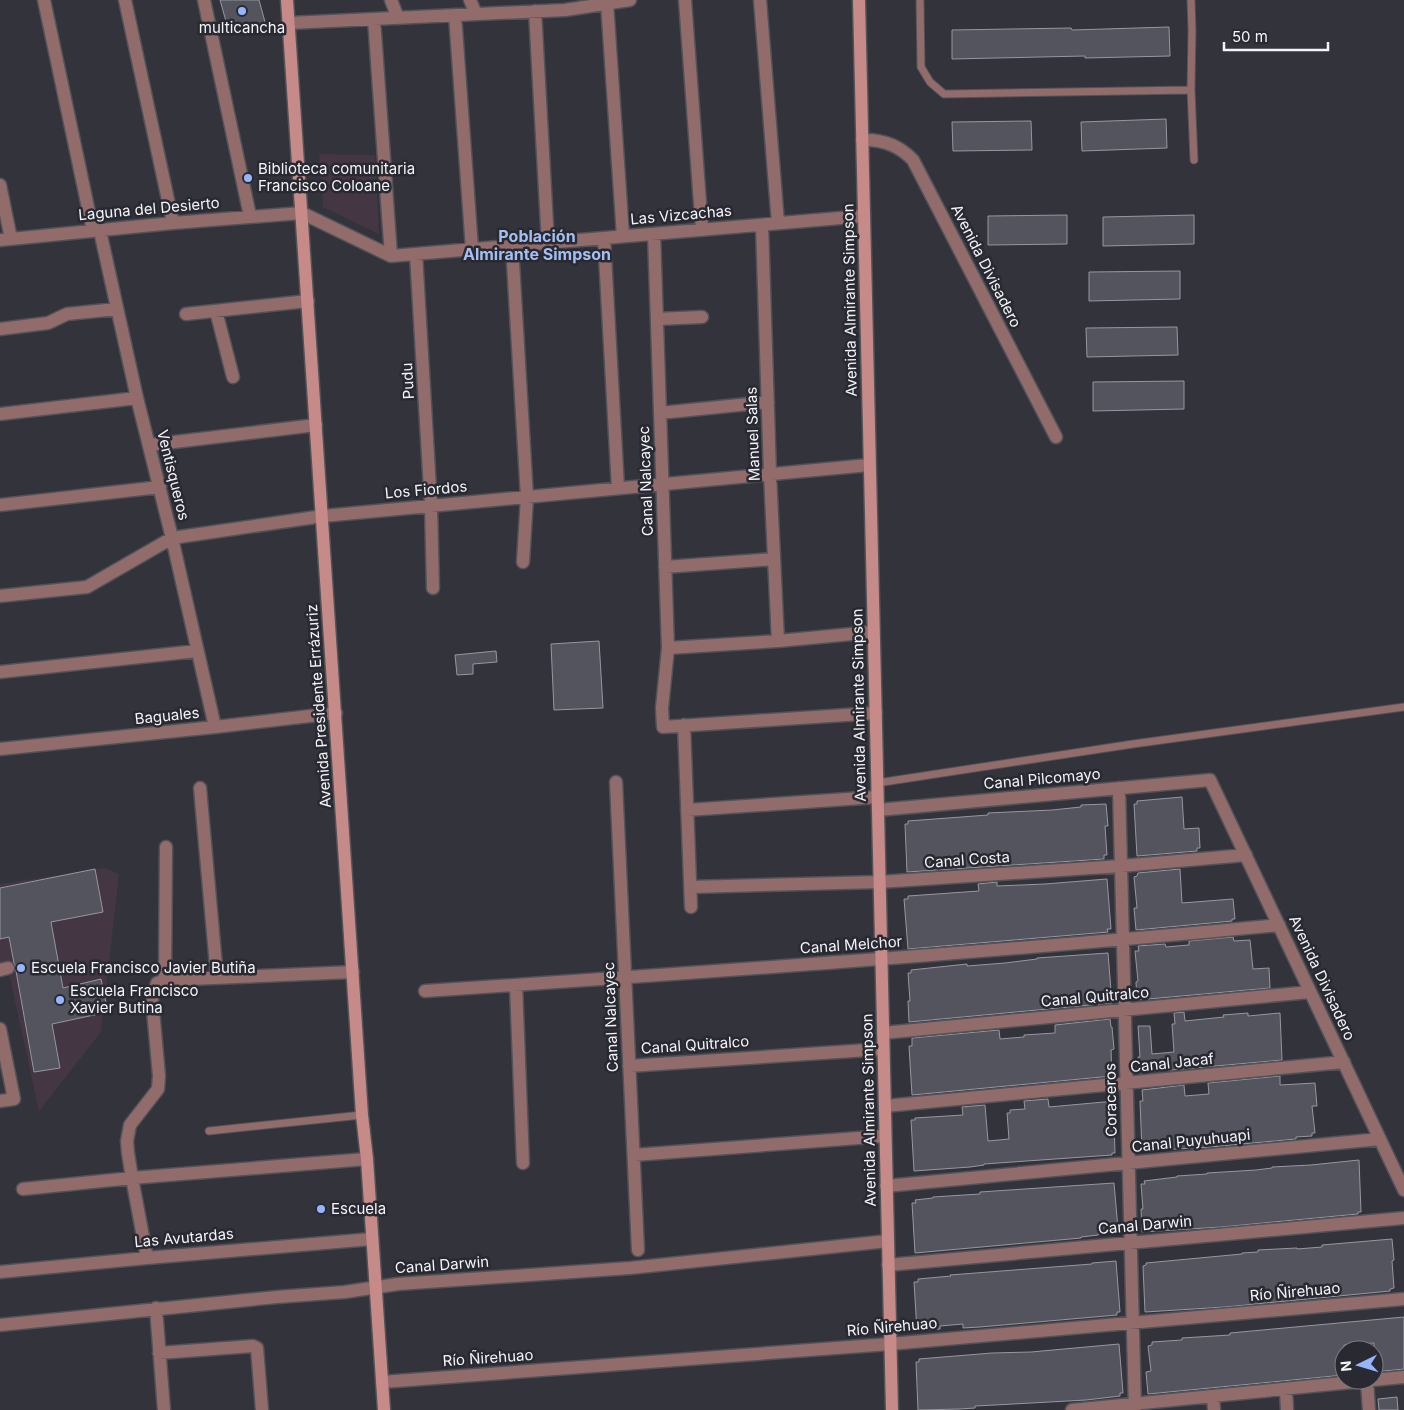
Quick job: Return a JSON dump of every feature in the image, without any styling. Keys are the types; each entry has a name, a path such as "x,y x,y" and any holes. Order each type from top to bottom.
{"street":[{"name":"Ventisqueros","path":"44,0 96,231 160,487 215,727"},
{"path":"125,0 173,223"},
{"path":"204,0 250,216"},
{"name":"Avenida Presidente Errázuriz","path":"287,0 362,1115 384,1410"},
{"path":"391,0 398,18"},
{"path":"470,0 476,14"},
{"path":"289,23 535,11 563,5 607,4 630,0"},
{"path":"685,0 702,230"},
{"path":"760,0 778,224"},
{"name":"Avenida Almirante Simpson","path":"859,0 892,1410"},
{"path":"607,4 623,236"},
{"path":"535,11 548,243"},
{"path":"455,15 472,249"},
{"path":"302,213 391,256 374,19"},
{"name":"Avenida Divisadero","path":"862,140 888,142 912,160 1056,437"},
{"path":"0,185 6,239"},
{"name":"Laguna del Desierto","path":"6,239 250,216 302,213"},
{"name":"Las Vizcachas","path":"391,256 864,216"},
{"name":"Manuel Salas","path":"762,225 770,474 778,641"},
{"name":"Canal Nalcayec","path":"654,234 668,648 662,708 663,726 684,725"},
{"path":"604,238 618,488"},
{"path":"512,246 527,497 523,562"},
{"name":"Pudu","path":"416,254 431,506 433,588"},
{"path":"186,314 308,301"},
{"path":"0,329 48,323 67,314 117,309"},
{"path":"216,311 234,377"},
{"path":"657,320 702,317"},
{"path":"0,414 137,398"},
{"path":"660,413 768,402"},
{"path":"149,445 316,425"},
{"name":"Los Fiordos","path":"0,596 87,588 172,538 322,516 869,465"},
{"path":"0,505 160,487"},
{"path":"665,567 774,559"},
{"path":"668,648 778,641 874,632"},
{"path":"0,672 197,651"},
{"name":"Baguales","path":"0,749 336,713"},
{"path":"691,907 684,725 876,713"},
{"name":"Avenida Divisadero","path":"1210,780 1404,1190"},
{"name":"Canal Pilcomayo","path":"878,810 1210,780"},
{"name":"Canal Nalcayec","path":"616,782 638,1250"},
{"path":"200,788 217,977"},
{"name":"Coraceros","path":"1119,788 1135,1407"},
{"path":"687,810 877,797"},
{"path":"165,980 166,847"},
{"name":"Canal Costa","path":"690,887 880,882 1121,866 1246,855"},
{"name":"Canal Melchor","path":"425,991 881,959 1279,926"},
{"path":"147,1258 127,1147 130,1125 158,1089 159,1076 152,999 157,983 165,980 217,977 353,972"},
{"path":"516,985 523,1163"},
{"name":"Canal Quitralco","path":"883,1033 1310,992"},
{"path":"0,1034 14,1099 0,1101"},
{"name":"Canal Quitralco","path":"629,1066 883,1050"},
{"name":"Canal Jacaf","path":"884,1106 1344,1062"},
{"path":"634,1155 885,1136"},
{"name":"Canal Puyuhuapi","path":"886,1186 1380,1139"},
{"path":"23,1189 366,1158"},
{"name":"Canal Darwin","path":"888,1265 1404,1218"},
{"name":"Las Avutardas","path":"0,1272 372,1238"},
{"name":"Canal Darwin","path":"0,1325 156,1308 345,1292 398,1284 630,1268 888,1241"},
{"name":"Río Ñirehuao","path":"382,1382 890,1344 1404,1299"},
{"path":"156,1308 164,1410"},
{"path":"159,1353 253,1346 258,1348 262,1410"},
{"path":"1384,1379 1404,1377"},
{"path":"1072,1410 1135,1407 1213,1396 1334,1384"},
{"path":"1286,1389 1287,1410"},
{"path":"1368,1390 1369,1410"},
{"path":"1213,1396 1214,1410"}],"lane":[{"path":"920,0 921,67 930,82 944,94 1191,90"},
{"path":"1191,0 1191,90 1194,160"},
{"path":"877,783 1133,744 1404,707"},
{"path":"210,1131 362,1115"}],"shaded area":[{"path":"319,154 375,155 379,234 323,207"},
{"name":"Escuela Francisco Xavier Butina","path":"105,868 119,874 101,1032 39,1111 8,969 0,969 0,884"}],"building":[{"name":"multicancha","path":"220,0 259,0 265,22 229,32"},
{"path":"1169,27 1170,56 952,59 952,30 1071,28 1072,30"},
{"path":"1166,119 1167,148 1082,151 1081,122"},
{"path":"1031,121 1032,150 953,151 952,122"},
{"path":"1067,215 1067,244 988,245 988,216"},
{"path":"1194,215 1194,244 1103,246 1103,217"},
{"path":"1180,271 1180,299 1089,301 1089,272"},
{"path":"1177,327 1178,355 1087,357 1086,328"},
{"path":"1184,381 1184,409 1093,411 1093,382"},
{"path":"599,641 603,708 554,710 551,644"},
{"path":"496,651 497,662 473,664 473,674 457,675 455,655"},
{"path":"1182,797 1184,829 1199,828 1200,848 1197,848 1197,851 1137,856 1134,804 1137,804 1137,801"},
{"path":"1106,804 1108,826 1105,826 1107,855 1104,855 1104,859 907,872 905,824 908,824 908,821"},
{"path":"95,869 103,912 51,922 63,988 101,979 108,1012 52,1024 60,1068 34,1072 9,937 0,939 0,888"},
{"path":"1180,869 1182,903 1233,899 1235,919 1232,919 1232,921 1136,930 1134,908 1137,908 1134,877 1138,873"},
{"path":"1107,879 1111,929 1107,929 1108,932 908,949 904,899 908,899 908,896 979,891 978,884 997,882 997,886"},
{"path":"1233,937 1234,941 1250,940 1253,969 1269,968 1270,988 1137,1000 1136,982 1138,981 1135,951 1139,951 1138,946 1165,944 1166,947 1189,945 1189,941"},
{"path":"1108,953 1112,1003 909,1022 908,973 911,973 911,970"},
{"path":"1184,1012 1185,1021 1224,1017 1223,1015 1248,1013 1248,1016 1280,1013 1282,1060 1139,1073 1138,1026 1150,1026 1152,1054 1174,1052 1172,1024 1175,1024 1174,1013"},
{"path":"1110,1019 1114,1049 1111,1050 1112,1076 912,1095 909,1046 912,1046 912,1038 999,1030 1000,1039 1024,1037 1024,1035 1055,1033 1055,1025"},
{"path":"1280,1076 1280,1085 1315,1083 1317,1106 1312,1106 1315,1133 1312,1133 1312,1136 1210,1147 1142,1151 1140,1101 1143,1101 1142,1090 1184,1085 1185,1096 1209,1094 1208,1083"},
{"path":"1048,1099 1049,1107 1115,1101 1115,1153 1112,1153 1112,1155 914,1171 911,1120 915,1120 915,1118 963,1115 962,1107 985,1105 988,1141 1009,1139 1007,1113 1010,1113 1010,1110 1025,1109 1024,1101"},
{"path":"1359,1160 1361,1212 1358,1212 1358,1214 1221,1227 1142,1232 1141,1184 1145,1184 1144,1181 1207,1173"},
{"path":"1114,1183 1118,1229 1114,1230 1114,1233 1081,1238 915,1253 912,1203 916,1203 915,1200 980,1194 980,1192"},
{"path":"1392,1239 1394,1288 1390,1289 1390,1291 1225,1307 1145,1312 1143,1266 1146,1263 1242,1254 1258,1252 1258,1250 1322,1247 1322,1245"},
{"path":"1116,1261 1120,1312 1117,1312 1117,1315 963,1328 963,1324 917,1331 914,1282 918,1282 918,1279"},
{"path":"1404,1317 1404,1369 1384,1371 1384,1340 1334,1340 1334,1376 1148,1394 1146,1372 1151,1371 1148,1346 1152,1345 1152,1342 1230,1335 1230,1333"},
{"path":"1119,1344 1123,1393 1120,1393 1120,1396 1086,1400 975,1406 975,1408 918,1410 916,1362 919,1362 919,1359"},
{"path":"1397,1397 1398,1410 1379,1410 1378,1399"}],"place":[{"name":"multicancha","path":"242,11"},
{"name":"Biblioteca comunitaria Francisco Coloane","path":"248,178"},
{"name":"Escuela Francisco Javier Butiña","path":"21,968"},
{"name":"Escuela Francisco Xavier Butina","path":"60,1000"},
{"name":"Escuela","path":"321,1209"}],"district":[{"name":"Población Almirante Simpson","path":"537,245"}]}
